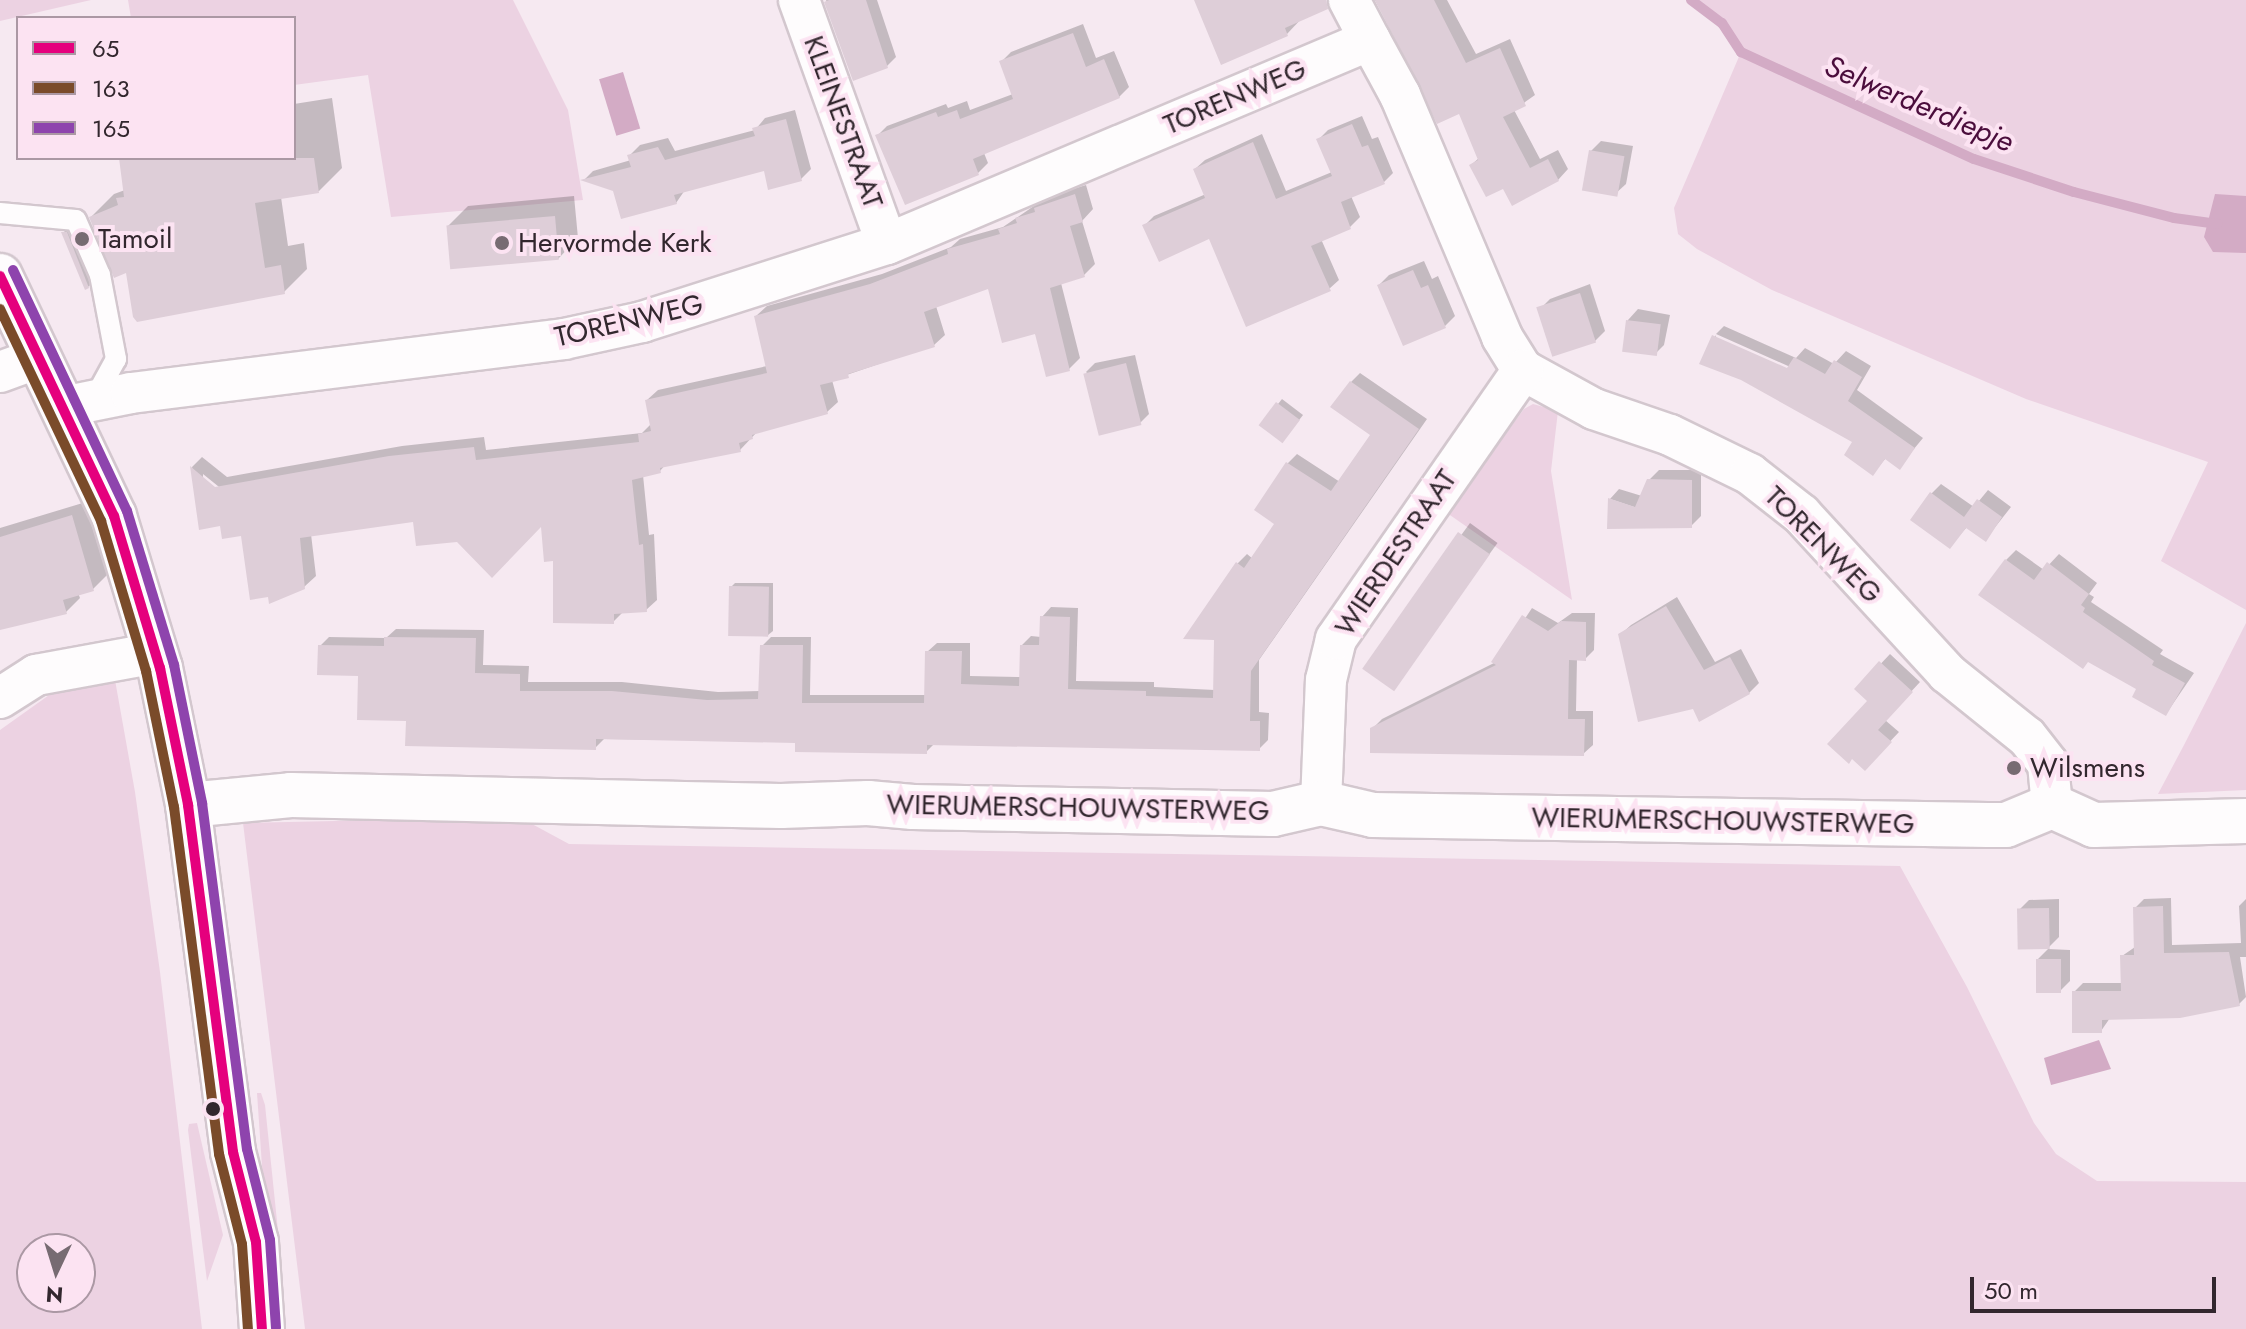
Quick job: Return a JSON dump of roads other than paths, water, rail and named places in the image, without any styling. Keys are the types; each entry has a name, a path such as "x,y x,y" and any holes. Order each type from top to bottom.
{"street":[{"name":"KLEINESTRAAT","path":"799,0 887,244"},
{"path":"1349,0 1370,40"},
{"name":"TORENWEG","path":"78,404 614,329 780,281 887,244 1370,40 1400,95 1502,337 1523,370 1594,409 1670,435 1750,474 1801,514 1947,673 2027,737 2048,764 2052,806"},
{"path":"0,276 19,365 78,404 156,653 188,805 233,1152 256,1242 262,1329"},
{"name":"WIERDESTRAAT","path":"1321,803 1326,680 1329,656 1336,639 1523,370"},
{"path":"0,698 36,675 156,653"},
{"name":"WIERUMERSCHOUWSTERWEG","path":"188,805 291,795 693,804 868,803 913,807 1273,814 1321,803 1373,815 1988,825 2006,825 2052,806"},
{"path":"2052,806 2094,825 2246,821"},
{"path":"233,1152 234,1329"}],"lane":[{"path":"0,213 76,220 100,275 116,359 78,404"}],"waterway":[{"name":"Selwerderdiepje","path":"1691,0 1722,23 1741,52 1974,159 2074,192 2174,218 2218,224"}],"place":[{"name":"Tamoil","path":"82,239"},
{"name":"Hervormde Kerk","path":"502,243"},
{"name":"Wilsmens","path":"2014,768"}]}
